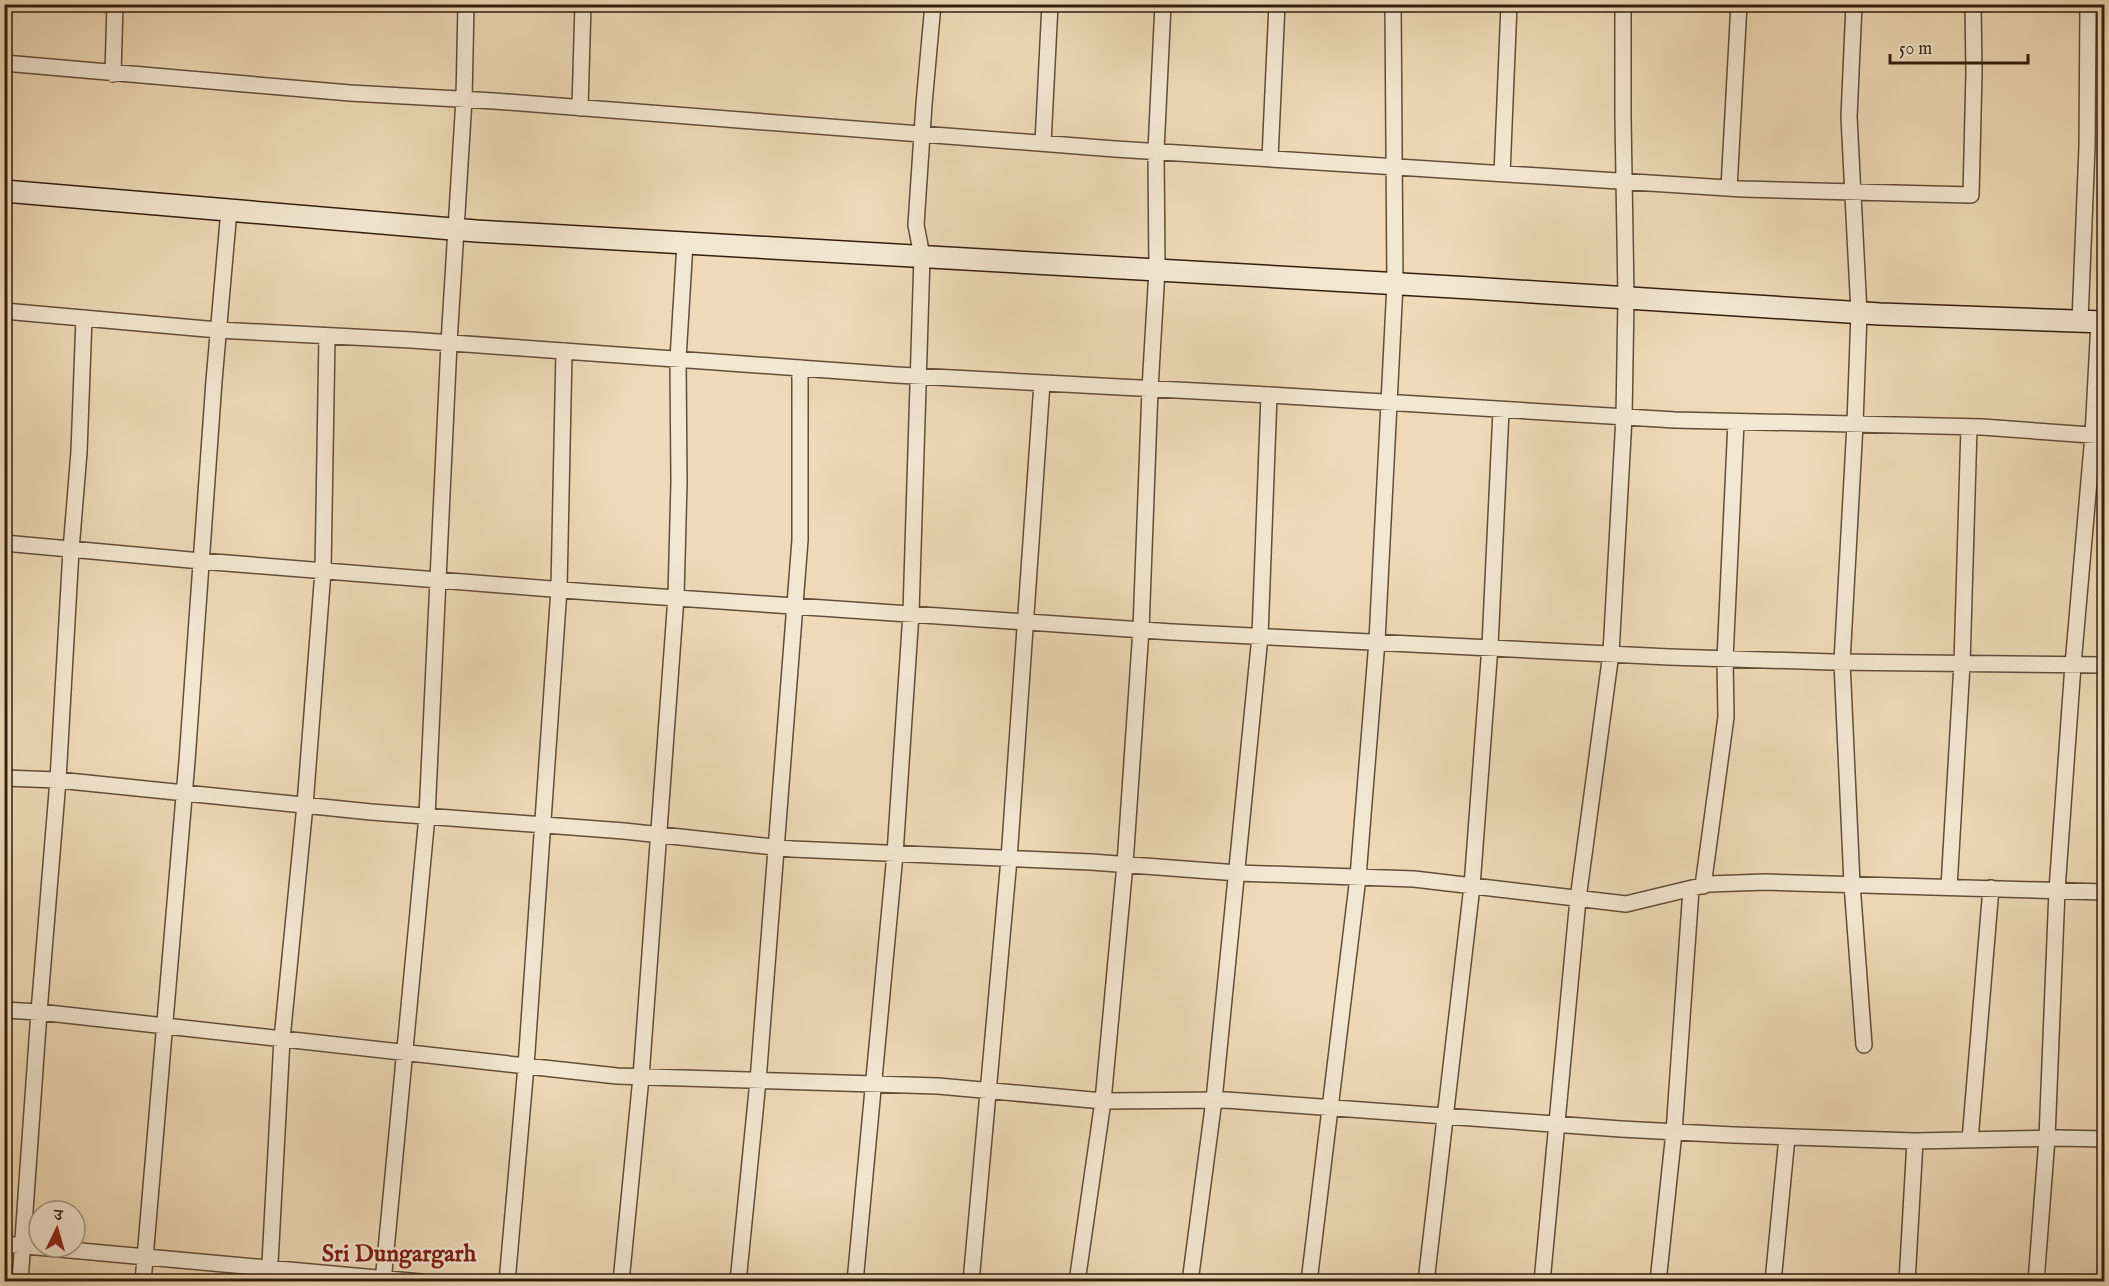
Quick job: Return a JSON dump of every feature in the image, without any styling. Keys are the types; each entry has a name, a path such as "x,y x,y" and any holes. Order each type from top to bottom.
{"street":[{"path":"113,74 115,4"},
{"path":"383,1280 427,816 449,343 464,99 466,4"},
{"path":"580,108 583,4"},
{"path":"855,1281 895,854 911,613 922,256 916,225 933,4"},
{"path":"1043,143 1050,4"},
{"path":"1077,1281 1103,1101 1125,864 1141,630 1157,270 1156,151 1163,4"},
{"path":"1270,158 1277,4"},
{"path":"1309,1281 1358,877 1377,641 1395,284 1393,4"},
{"path":"1502,174 1509,4"},
{"path":"1542,1281 1578,899 1611,653 1624,417 1626,298 1623,4"},
{"path":"1729,188 1739,4"},
{"path":"1854,4 1850,117 1859,313 1842,662 1852,884 1864,1045"},
{"path":"4,63 350,93 464,99 1156,151 1729,188 1971,195 1973,4"},
{"path":"2036,1281 2047,1138 2057,890 2073,665 2099,435 2086,147 2088,4"},
{"path":"4,191 456,229 1859,313 2095,321"},
{"path":"143,1281 184,794 229,210"},
{"path":"621,1281 641,1077 676,597 680,482 678,359 685,243"},
{"path":"4,311 218,330 1501,411 1736,422 1969,427 2099,435"},
{"path":"20,1281 58,780 79,452 84,318"},
{"path":"270,1275 282,1039 305,805 323,571 327,336"},
{"path":"507,1281 526,1066 559,589 564,351"},
{"path":"738,1281 758,1081 800,540 800,368"},
{"path":"971,1281 1009,859 1042,383"},
{"path":"1190,1281 1214,1100 1260,636 1269,395"},
{"path":"1426,1281 1472,886 1490,646 1501,411"},
{"path":"1658,1281 1697,888 1726,717 1725,659 1736,422"},
{"path":"1949,887 1962,664 1969,427"},
{"path":"4,543 438,580 1141,630 1725,659 2104,665"},
{"path":"4,778 58,780 184,794 658,834 777,847 1125,864 1238,873 1414,879 1626,904 1697,888 1765,882 2104,892"},
{"path":"1970,1140 1991,888"},
{"path":"4,1010 641,1077 938,1086 1103,1101 1214,1100 1558,1125 1786,1137 1915,1141 2104,1139"},
{"path":"1773,1281 1786,1137"},
{"path":"1907,1281 1915,1141"},
{"path":"4,1244 144,1257 270,1275 421,1281"}],"district":[{"name":"Sri Dungargarh","path":"399,1253"}]}
